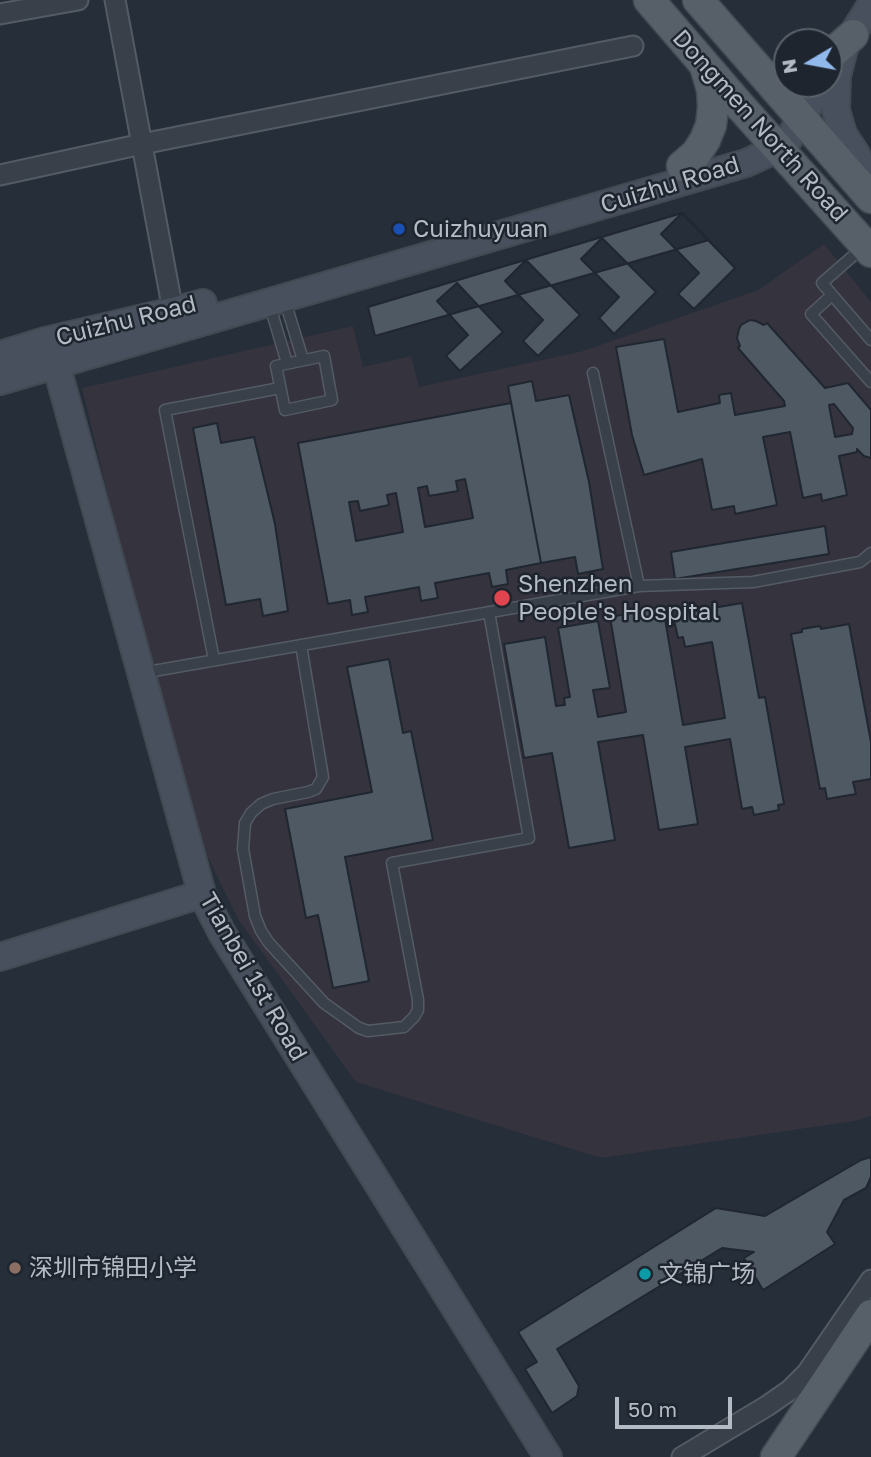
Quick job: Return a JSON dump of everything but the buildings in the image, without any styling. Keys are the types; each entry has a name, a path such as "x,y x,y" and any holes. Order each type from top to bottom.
{"main road":[{"name":"Dongmen North Road","path":"649,0 868,248"},
{"name":"Dongmen North Road","path":"698,0 871,198"},
{"path":"747,55 764,67 773,69"},
{"path":"682,166 696,154 711,125 712,90 703,63"},
{"path":"776,1457 871,1315"}],"street":[{"path":"0,14 78,0"},
{"path":"115,0 173,311"},
{"path":"843,46 871,5"},
{"path":"0,175 633,46"},
{"name":"Cuizhu Road","path":"0,355 44,341 173,311 682,166 789,140 813,98"},
{"path":"836,98 836,110 843,134 856,154 871,190"},
{"name":"Cuizhu Road","path":"0,381 733,167 762,156 775,144"},
{"name":"Tianbei 1st Road","path":"56,364 202,894 222,933 548,1457"},
{"path":"0,957 202,894"},
{"path":"682,1457 790,1390 807,1373 871,1280"}],"lane":[{"path":"868,248 822,283 871,340"},
{"path":"832,295 811,314 871,382"},
{"path":"277,300 303,360"},
{"path":"277,300 288,363"},
{"path":"324,356 332,400 285,410 276,366 288,363 324,356"},
{"path":"593,373 639,586"},
{"path":"214,660 165,410 280,388"},
{"path":"141,673 639,586 753,582 860,562 871,553"},
{"path":"301,645 323,776 316,789 261,804 245,823 243,849 255,916 269,943 324,1003 359,1028 368,1031 404,1027 418,1010 418,1000 392,863 529,838 489,612"}],"shaded area":[{"name":"Shenzhen People's Hospital","path":"824,244 871,302 871,1116 855,1121 601,1158 356,1082 238,919 184,808 82,388 353,326 363,367 411,356 419,387 583,351 758,290"}],"place":[{"name":"Cuizhuyuan","path":"399,229"},
{"name":"Shenzhen People's Hospital","path":"502,598"},
{"name":"深圳市锦田小学","path":"15,1268"},
{"name":"文锦广场","path":"645,1274"}]}
